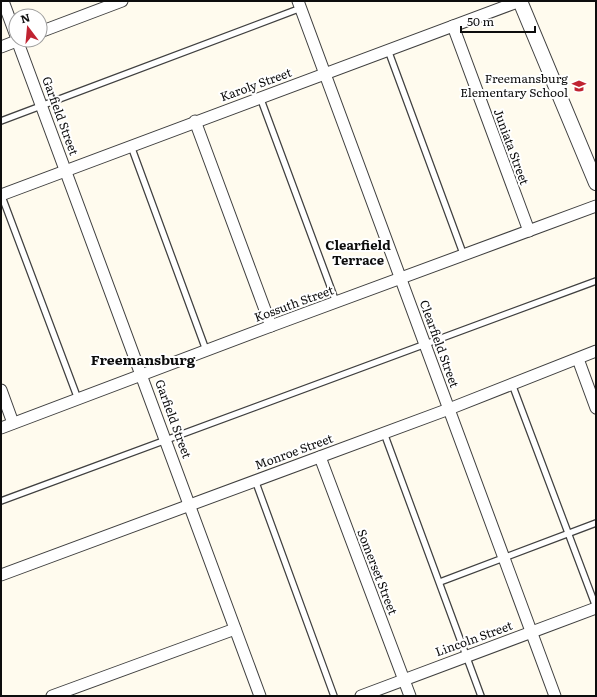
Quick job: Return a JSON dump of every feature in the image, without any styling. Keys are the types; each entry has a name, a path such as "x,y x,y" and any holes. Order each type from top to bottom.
{"street":[{"name":"Garfield Street","path":"3,1 8,14"},
{"path":"48,29 122,1"},
{"path":"520,1 596,184"},
{"name":"Karoly Street","path":"1,194 520,1"},
{"name":"Clearfield Street","path":"299,4 555,696"},
{"name":"Juniata Street","path":"453,26 529,231"},
{"name":"Garfield Street","path":"21,48 143,375 260,696"},
{"path":"195,121 271,326"},
{"name":"Kossuth Street","path":"1,428 206,350 596,206"},
{"name":"Monroe Street","path":"1,575 449,409 596,352"},
{"path":"578,359 596,408"},
{"path":"1,390 13,424"},
{"name":"Somerset Street","path":"320,457 410,696"},
{"name":"Lincoln Street","path":"361,696 596,607"},
{"path":"52,696 235,629"}],"lane":[{"path":"1,121 299,4"},
{"path":"388,50 464,256"},
{"path":"259,97 336,302"},
{"path":"131,146 206,350"},
{"path":"1,194 78,399"},
{"path":"1,501 596,281"},
{"path":"512,384 596,607"},
{"path":"384,433 481,696"},
{"path":"255,480 334,696"},
{"path":"440,582 596,523"}],"place":[{"name":"Freemansburg Elementary School","path":"579,86"}],"district":[{"name":"Clearfield Terrace","path":"358,252"},
{"name":"Freemansburg","path":"143,360"}]}
